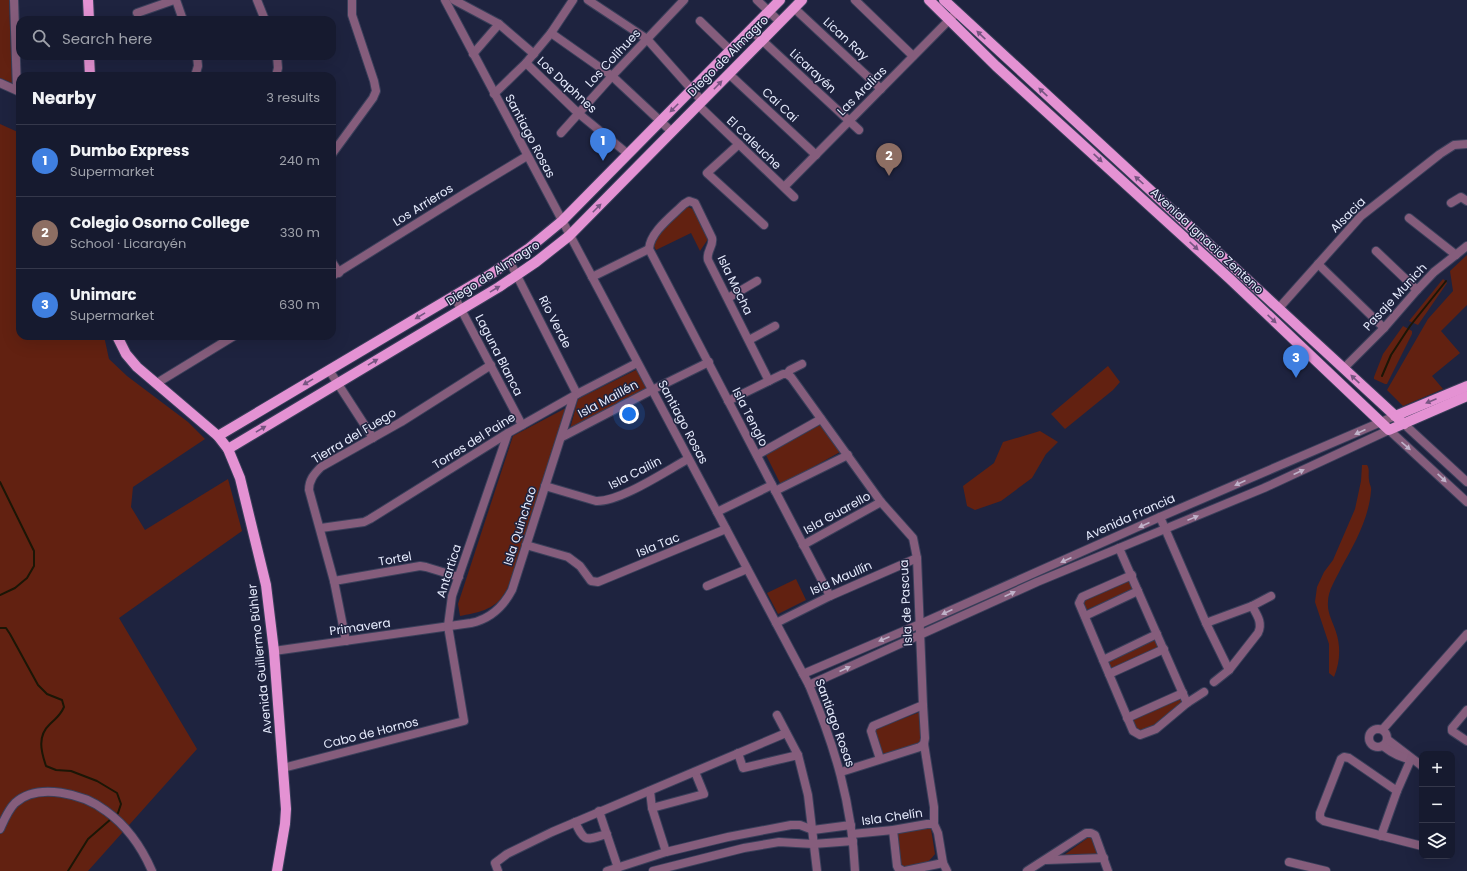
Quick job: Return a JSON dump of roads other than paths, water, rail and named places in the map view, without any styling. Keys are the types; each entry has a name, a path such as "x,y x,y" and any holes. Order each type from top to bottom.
{"main road":[{"path":"88,0 89,16"},
{"name":"Diego de Almagro","path":"218,436 510,262 534,244 562,221 780,0"},
{"name":"Diego de Almagro","path":"228,449 462,309 517,275 554,249 569,236 802,0"},
{"name":"Avenida Ignacio Zenteno","path":"929,0 996,66 1243,292 1389,430"},
{"name":"Avenida Ignacio Zenteno","path":"948,1 957,12 1005,58 1404,424"},
{"path":"996,66 1005,58"},
{"path":"89,60 90,72"},
{"path":"1084,145 1092,137"},
{"path":"1243,292 1254,285"},
{"name":"Avenida Guillermo Bühler","path":"119,340 131,360 143,373 157,383 218,436 228,449 242,487 264,576 274,651 286,793 285,824 277,871"},
{"name":"Avenida Francia","path":"1395,416 1467,386"},
{"name":"Avenida Francia","path":"1389,430 1467,396"}],"street":[{"path":"14,0 16,46"},
{"path":"137,13 175,0 181,16"},
{"path":"257,0 263,16"},
{"path":"336,149 373,98 376,91 352,15 352,0"},
{"name":"Santiago Rosas","path":"445,0 569,236 809,685 828,733 841,772 853,838 855,871"},
{"path":"454,0 499,24 534,54"},
{"path":"494,94 534,54 551,33 573,0"},
{"name":"El Caleuche","path":"588,0 647,39 692,89 700,103 739,144 794,197"},
{"path":"757,0 780,22"},
{"path":"855,0 913,56"},
{"name":"Los Colihues","path":"560,133 682,1"},
{"name":"Lican Ray","path":"794,8 881,89"},
{"name":"Las Aralias","path":"784,187 957,12"},
{"path":"700,22 730,50"},
{"path":"473,54 499,24"},
{"name":"Licarayén","path":"751,30 858,130"},
{"path":"551,33 612,76 672,132"},
{"path":"17,60 17,72"},
{"path":"196,72 197,60"},
{"path":"276,72 277,60"},
{"name":"Los Daphnes","path":"526,63 578,112 628,154"},
{"name":"Cai Cai","path":"729,74 816,155"},
{"path":"0,83 16,90"},
{"path":"739,144 707,173 764,225"},
{"name":"Alsacia","path":"1279,308 1361,216 1440,154 1454,145 1467,144"},
{"name":"Los Arrieros","path":"336,273 527,156"},
{"path":"1451,203 1461,197 1467,201"},
{"name":"Isla Mocha","path":"650,249 650,241 655,233 684,204 691,201 696,206 712,238 713,242 708,252 708,257 769,381"},
{"path":"1409,218 1456,255"},
{"name":"Pasaje Munich","path":"1344,368 1384,328 1434,272 1467,246"},
{"path":"592,277 650,249"},
{"name":"Isla Tenglo","path":"650,249 830,596"},
{"path":"1376,251 1417,290"},
{"name":"Río Verde","path":"510,262 576,395"},
{"path":"1318,264 1384,328"},
{"path":"728,298 758,281"},
{"name":"Laguna Blanca","path":"454,296 522,425"},
{"path":"749,340 775,326"},
{"path":"157,383 227,340"},
{"name":"Isla Maillén","path":"562,437 708,362"},
{"name":"Torres del Paine","path":"321,528 364,522 370,519 508,433 637,363"},
{"path":"728,401 783,374 787,374 790,370 802,364"},
{"name":"Tierra del Fuego","path":"346,641 334,581 310,490 312,476 321,467 401,422 490,365"},
{"path":"329,370 373,438"},
{"name":"Isla de Pascua","path":"787,374 791,377 881,502 913,538 917,558 925,738 924,744 934,808 934,824 938,833 943,863 947,871"},
{"name":"Isla Quinchao","path":"448,626 482,620 498,609 512,590 576,395"},
{"name":"Avenida Francia","path":"803,674 1395,416"},
{"path":"757,455 821,419"},
{"name":"Avenida Ignacio Zenteno","path":"1404,424 1467,482"},
{"name":"Avenida Francia","path":"809,685 1037,582 1264,488 1389,430"},
{"name":"Avenida Ignacio Zenteno","path":"1389,430 1467,502"},
{"name":"Antartica","path":"464,722 448,626 452,596 508,433"},
{"path":"717,512 848,455"},
{"name":"Isla Cailin","path":"545,486 596,501 604,501 626,493 688,459"},
{"name":"Isla Guarello","path":"804,545 881,502"},
{"path":"1160,518 1206,623 1229,670"},
{"name":"Isla Tac","path":"526,545 568,557 580,566 591,581 598,582 726,529"},
{"path":"1101,544 1106,554"},
{"path":"1119,548 1187,703"},
{"name":"Isla Maullín","path":"776,623 830,596 917,558"},
{"name":"Tortel","path":"334,581 420,566 459,576"},
{"path":"707,586 747,569"},
{"path":"1034,574 1037,582"},
{"path":"1132,575 1080,599 1079,603 1132,731 1140,735 1156,729 1187,703 1204,692"},
{"path":"1085,616 1138,591"},
{"path":"1206,623 1252,606 1271,596"},
{"path":"971,602 975,610"},
{"path":"1214,682 1229,670 1261,628 1261,623 1252,606"},
{"name":"Primavera","path":"274,651 448,626"},
{"path":"1103,660 1157,634"},
{"path":"1383,730 1467,634"},
{"path":"1109,674 1164,649"},
{"path":"1127,718 1183,693"},
{"path":"880,759 871,731 873,726 923,705"},
{"path":"1467,710 1464,719 1453,726 1452,731 1467,741"},
{"path":"778,715 798,755 808,795 817,871"},
{"name":"Cabo de Hornos","path":"283,768 464,722"},
{"path":"1379,728 1383,730 1388,736 1385,743 1376,747 1372,745 1369,738 1372,731 1379,728"},
{"path":"498,871 495,863 508,854 599,811 786,733"},
{"path":"1385,743 1394,754 1411,759 1419,764"},
{"path":"841,772 920,748 924,744"},
{"path":"738,753 744,768 798,755"},
{"path":"1397,792 1349,758 1344,757 1341,759 1320,814 1320,818 1324,821 1419,845"},
{"path":"1381,836 1411,759"},
{"path":"652,808 704,794 695,772"},
{"path":"650,791 652,808 666,852"},
{"path":"0,829 8,812 15,804 25,797 36,792 48,792 72,796 90,802 106,811 118,822 137,842 152,871"},
{"path":"599,811 618,868"},
{"path":"575,822 581,835 586,838 590,839 607,834"},
{"name":"Isla Chelín","path":"653,871 675,868 744,848 779,842 813,844 934,824"},
{"path":"607,871 666,852 728,837 791,825 800,825 813,830 851,825"},
{"path":"893,830 898,868 904,871 943,863"},
{"path":"1027,871 1086,833 1091,833 1094,835 1108,871"},
{"path":"1046,860 1104,858"},
{"path":"1289,862 1326,871"}],"waterway":[{"path":"1382,376 1391,355 1410,326 1446,281"},
{"path":"0,482 34,551 34,566 27,578 15,588 0,595"},
{"path":"0,628 6,628 38,685 47,694 62,700 64,707 63,710 43,734 41,744 46,766 56,770 71,771 97,781 117,793 121,804 118,813 115,816"},
{"path":"68,871 88,839 111,819"}],"place":[{"name":"Dumbo Express","path":"603,161"},
{"name":"Colegio Osorno College","path":"889,176"},
{"name":"Unimarc","path":"1296,378"}]}
